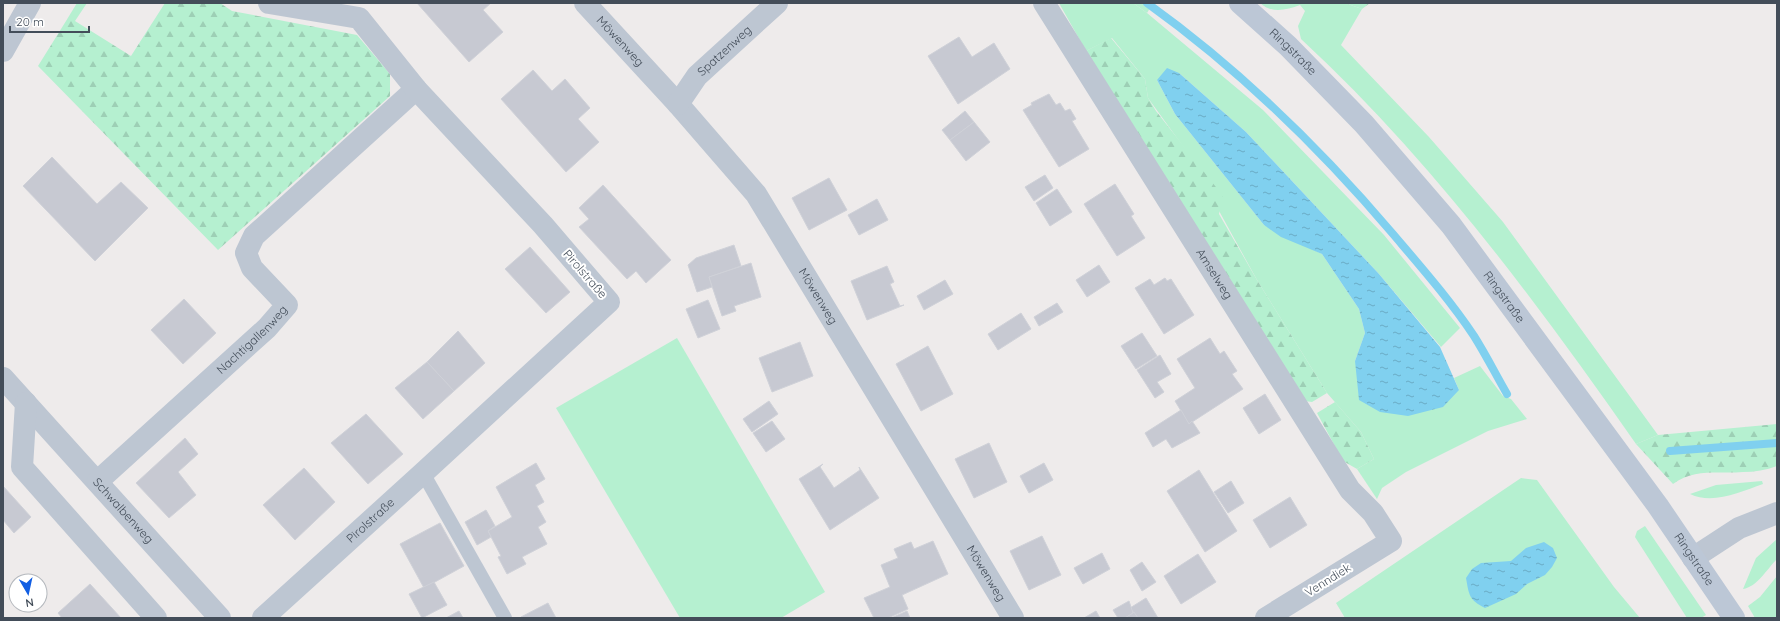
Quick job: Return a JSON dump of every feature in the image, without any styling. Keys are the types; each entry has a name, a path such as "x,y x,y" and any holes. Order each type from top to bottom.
{"main road":[{"name":"Ringstraße","path":"1240,3 1288,46 1364,124 1451,225 1658,506 1734,618"}],"street":[{"path":"3,51 30,3"},
{"name":"Pirolstraße","path":"269,3 345,9 359,18 416,89 543,225 609,302 273,615"},
{"name":"Möwenweg","path":"585,3 678,104 756,194 1013,618"},
{"name":"Spatzenweg","path":"678,104 698,76 777,3"},
{"name":"Amselweg","path":"1044,3 1350,490 1373,513 1391,541"},
{"name":"Nachtigallenweg","path":"98,481 267,328 287,305 252,268 246,253 254,236 416,89"},
{"name":"Schwalbenweg","path":"3,378 98,481 220,618"},
{"path":"26,403 22,467 156,618"},
{"path":"1693,558 1739,528 1777,513"},
{"name":"Venndiek","path":"1266,618 1391,541"}],"lane":[{"path":"423,474 505,618"}],"green space":[{"path":"77,3 87,3 75,21 66,21"},
{"path":"165,3 220,3 232,11 357,35 390,74 390,96 218,250 38,66 66,21 75,21 131,56"},
{"path":"1059,3 1133,3 1147,13 1263,110 1384,235 1460,328 1441,347 1379,274 1246,132 1179,73 1157,80 1175,114 1264,225 1322,254 1359,309 1365,333 1355,361 1459,390 1454,378 1480,366 1503,396 1511,399 1527,419 1488,431 1406,472 1382,488 1377,499 1357,469 1374,459 1361,432 1327,393 1257,280 1185,149 1148,98 1145,79 1112,38 1086,51"},
{"path":"1133,3 1153,3 1147,13"},
{"path":"1260,3 1345,3 1362,9 1341,45 1429,137 1503,222 1658,435 1636,444 1560,337 1479,232 1394,132 1301,39 1298,26 1305,11 1300,5 1274,10 1269,9"},
{"path":"1345,3 1370,3 1362,9"},
{"path":"1111,38 1145,79 1148,98 1156,111 1223,196 1219,214 1257,280 1327,393 1312,402 1305,401 1086,51"},
{"path":"677,338 825,592 781,618 680,618 556,408"},
{"path":"1335,402 1361,432 1374,459 1357,469 1343,461 1317,413"},
{"path":"1777,424 1777,466 1752,472 1698,474 1681,479 1673,484 1636,444 1658,435"},
{"path":"1521,478 1537,480 1614,587 1640,618 1345,618 1336,603"},
{"path":"1762,481 1763,484 1736,494 1717,498 1699,497 1690,494 1716,485"},
{"path":"1645,526 1706,615 1701,618 1687,618 1635,537 1637,531"},
{"path":"1777,539 1777,559 1753,585 1743,589 1756,558"},
{"path":"1777,576 1777,618 1755,618 1748,606 1760,597"}],"water":[{"path":"1167,68 1179,73 1246,132 1379,274 1440,347 1459,390 1443,407 1408,416 1380,412 1359,400 1355,361 1365,333 1359,309 1322,254 1281,237 1264,225 1175,114 1157,80"},
{"path":"1544,542 1553,548 1557,558 1545,575 1527,584 1516,594 1485,608 1473,599 1469,593 1466,578 1472,569 1481,563 1511,561 1526,548"}],"building":[{"path":"417,3 491,3 483,10 503,32 469,62"},
{"path":"959,37 972,57 994,43 1010,69 958,104 928,56"},
{"path":"533,70 552,91 565,79 590,108 578,119 599,142 566,172 501,99"},
{"path":"1049,94 1056,105 1060,103 1065,111 1070,109 1076,119 1072,121 1089,149 1059,167 1023,110 1032,105 1031,103"},
{"path":"965,111 974,122 950,140 942,130"},
{"path":"974,122 990,142 966,161 950,140"},
{"path":"52,157 97,204 121,182 148,208 95,261 23,186"},
{"path":"1045,175 1053,188 1034,201 1025,187"},
{"path":"829,178 847,210 809,230 792,198"},
{"path":"1115,184 1134,214 1131,216 1145,238 1117,256 1084,204"},
{"path":"603,185 671,260 646,283 636,271 627,279 579,227 589,219 579,208"},
{"path":"1057,189 1072,212 1050,226 1036,203"},
{"path":"877,199 888,220 859,235 848,215"},
{"path":"734,245 741,266 709,277 712,287 697,292 688,265 696,258"},
{"path":"530,247 570,292 546,313 505,269"},
{"path":"751,263 761,297 734,306 736,311 722,316 709,277"},
{"path":"1099,265 1110,282 1087,297 1076,280"},
{"path":"887,266 894,282 890,284 900,306 904,305 867,320 851,281"},
{"path":"1165,278 1167,281 1171,279 1194,315 1164,334 1135,288 1150,279 1154,285"},
{"path":"945,280 953,294 924,310 917,296"},
{"path":"184,299 216,333 183,364 151,330"},
{"path":"708,300 720,329 698,338 686,309"},
{"path":"1057,303 1063,312 1039,326 1034,317"},
{"path":"1021,313 1031,329 998,350 988,334"},
{"path":"458,331 485,363 454,391 427,362"},
{"path":"1142,333 1157,356 1136,369 1121,346"},
{"path":"1210,338 1220,354 1224,351 1237,371 1232,374 1243,389 1189,424 1175,401 1195,388 1177,359"},
{"path":"800,342 813,376 772,392 759,358"},
{"path":"928,346 953,394 921,411 896,364"},
{"path":"1160,355 1171,374 1157,382 1164,392 1155,398 1137,370"},
{"path":"427,362 454,391 423,419 395,388"},
{"path":"1265,394 1281,420 1259,434 1243,408"},
{"path":"769,401 778,414 752,432 743,419"},
{"path":"1181,410 1189,424 1192,421 1200,433 1172,448 1166,439 1153,447 1145,433"},
{"path":"366,414 403,454 368,484 331,443"},
{"path":"772,421 785,439 766,452 753,433"},
{"path":"185,438 198,454 178,472 196,495 169,518 136,483"},
{"path":"989,443 1007,482 974,498 955,459"},
{"path":"536,463 545,479 535,485 544,502 537,506 546,522 538,527 547,544 522,557 526,564 507,574 498,557 501,556 488,531 512,517 496,487"},
{"path":"1044,463 1053,480 1029,493 1020,476"},
{"path":"823,464 820,467 834,488 860,470 859,467 879,498 830,530 799,479"},
{"path":"304,468 335,502 295,540 263,505"},
{"path":"1199,470 1237,531 1205,552 1167,491"},
{"path":"1231,481 1244,503 1228,513 1214,492"},
{"path":"3,486 31,517 14,533 3,520"},
{"path":"1290,497 1307,525 1270,548 1253,520"},
{"path":"486,510 495,526 488,531 491,537 477,545 465,522"},
{"path":"440,523 464,566 424,588 400,544"},
{"path":"1042,536 1061,575 1029,590 1010,551"},
{"path":"933,541 948,574 902,595 908,609 888,618 874,618 864,598 890,587 881,565 898,558 894,549 911,542 914,549"},
{"path":"1102,553 1110,569 1083,584 1074,568"},
{"path":"1198,554 1216,582 1181,604 1164,576"},
{"path":"1142,562 1156,582 1142,591 1130,570"},
{"path":"434,582 447,605 422,618 409,594"},
{"path":"90,584 121,618 62,618 58,613"},
{"path":"1146,598 1158,618 1138,618 1130,608"},
{"path":"1129,601 1133,613 1125,618 1118,618 1113,610"},
{"path":"548,603 556,618 521,617"},
{"path":"459,611 463,618 446,618"},
{"path":"907,611 910,618 891,618"},
{"path":"1096,611 1100,618 1084,618"},
{"path":"1134,612 1138,618 1125,618 1133,613"}],"waterway":[{"path":"1147,3 1181,28 1246,82 1337,171 1393,234 1435,284 1465,323 1507,394"},
{"path":"1670,451 1777,443"}]}
